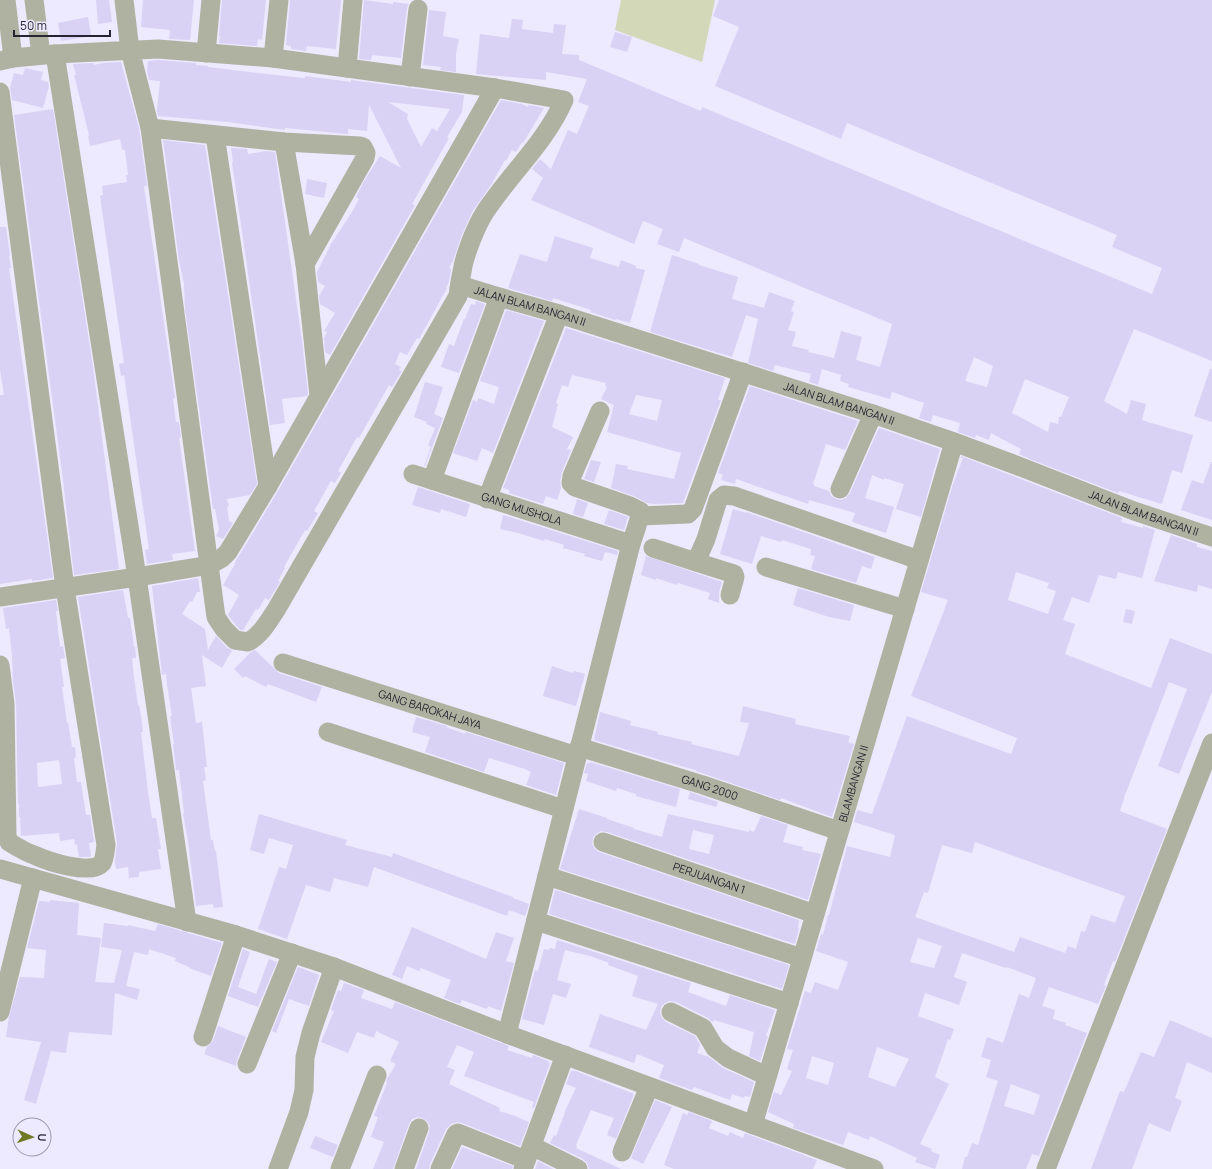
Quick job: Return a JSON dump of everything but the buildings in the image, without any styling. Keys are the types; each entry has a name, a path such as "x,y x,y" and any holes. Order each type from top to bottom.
{"street":[{"path":"6,0 7,60 48,55 130,50 158,49 273,58 495,88 564,100 558,115 485,213 466,257 462,271 466,287 458,296 276,610 261,632 254,639 248,642 235,640 224,629 216,617 150,128 130,50 124,0"},
{"path":"34,0 48,55 137,578 187,922"},
{"path":"206,53 211,0"},
{"path":"273,58 279,0"},
{"path":"347,68 353,0"},
{"path":"410,77 418,9"},
{"path":"0,597 137,578 210,565 222,558 228,552 268,486 495,88"},
{"path":"0,92 65,588 106,845 102,862 97,866 90,868 64,865 33,855 9,842 7,836 5,704 0,665"},
{"path":"150,128 284,142 363,147 366,153 365,158 305,264"},
{"path":"215,135 268,486"},
{"path":"284,142 305,264 319,395"},
{"name":"JALAN BLAM BANGAN II","path":"466,287 559,314 873,414 954,442 1134,511 1212,536"},
{"path":"432,480 499,297"},
{"path":"487,499 559,314"},
{"path":"640,516 688,514 693,509 743,372"},
{"path":"510,1024 636,524 640,516 640,512 630,506 575,487 572,483 572,476 600,411"},
{"path":"840,489 873,414"},
{"name":"BLAMBANGAN II","path":"756,1115 954,442"},
{"name":"GANG MUSHOLA","path":"413,474 631,544"},
{"path":"696,562 706,539 718,500 724,495 734,496 919,560"},
{"path":"653,548 734,574 735,577 730,595"},
{"path":"766,567 904,609"},
{"name":"GANG BAROKAH JAYA","path":"283,663 578,751"},
{"path":"328,732 564,809"},
{"path":"1046,1169 1212,743"},
{"name":"GANG 2000","path":"578,751 703,785 839,831"},
{"name":"PERJUANGAN 1","path":"603,842 815,914"},
{"path":"0,869 236,935 510,1024 565,1055 649,1087 756,1115 830,1161 874,1169"},
{"path":"547,876 802,958"},
{"path":"0,1012 33,878"},
{"path":"536,921 789,1003"},
{"path":"203,1037 236,935"},
{"path":"247,1064 292,953"},
{"path":"278,1169 299,1112 304,1090 305,1057 311,1033 334,967"},
{"path":"671,1012 703,1028 715,1048 728,1058 767,1076"},
{"path":"527,1158 565,1055"},
{"path":"340,1169 376,1075"},
{"path":"622,1152 649,1087"},
{"path":"404,1169 419,1128"},
{"path":"440,1169 456,1134 458,1133 527,1158 578,1169"}],"green space":[{"path":"621,0 715,0 702,62 615,30"}]}
